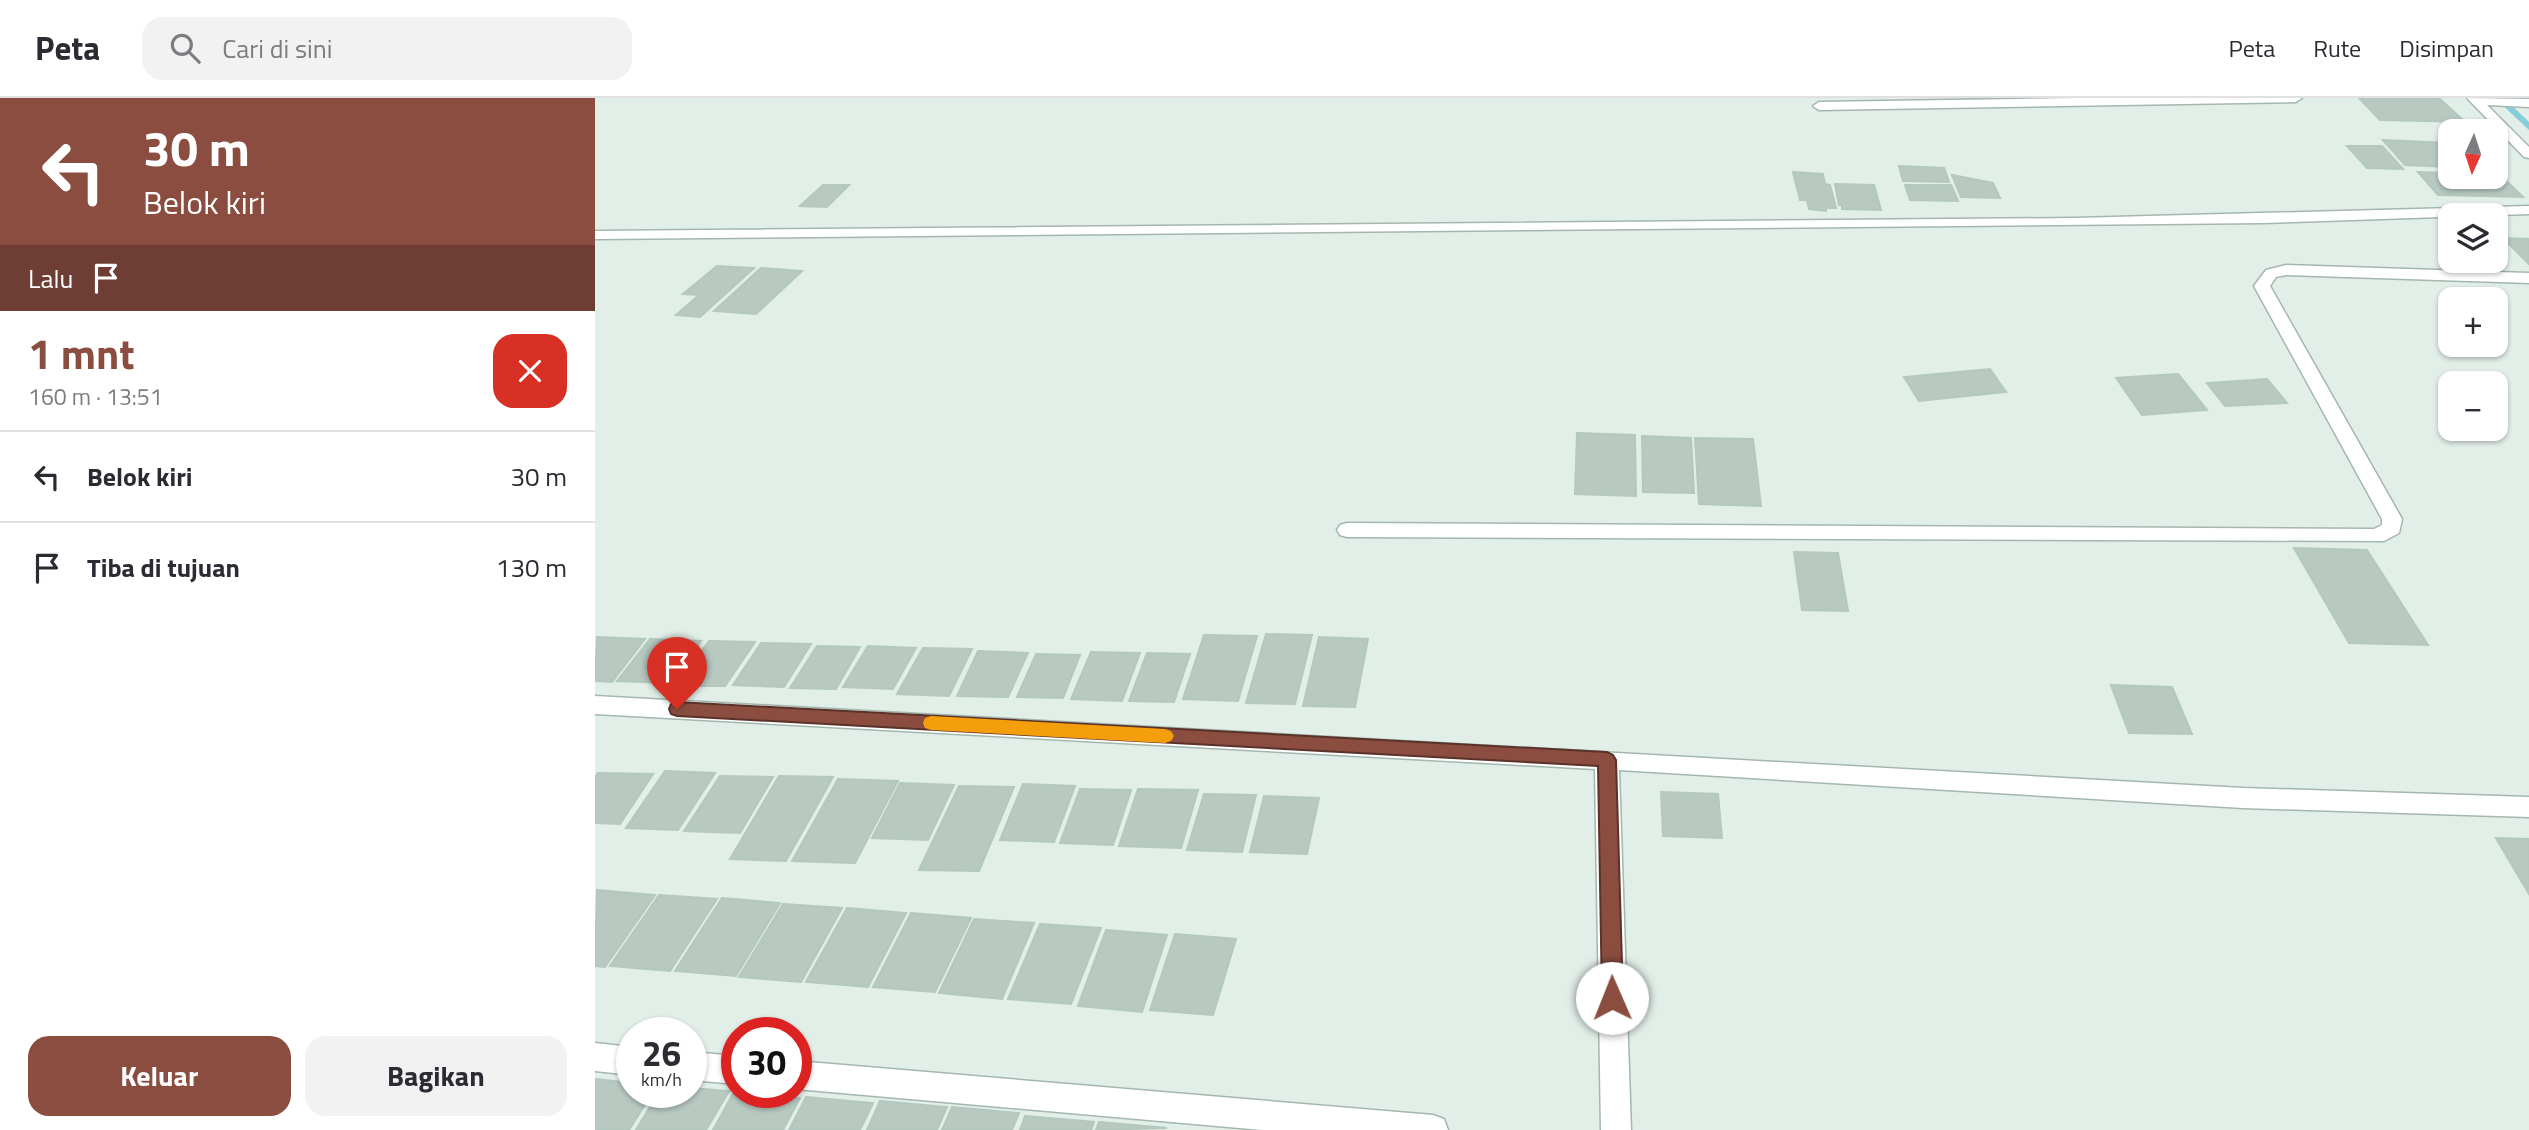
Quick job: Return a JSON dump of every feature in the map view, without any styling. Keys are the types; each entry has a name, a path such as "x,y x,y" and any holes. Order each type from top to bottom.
{"street":[{"path":"1819,106 2296,98"},
{"path":"2477,100 2529,103"},
{"path":"2477,100 2529,154"},
{"path":"595,235 1574,224 2075,222 2529,210"},
{"path":"1347,530 2377,536 2392,528 2392,519 2262,286 2271,273 2286,270 2529,278"},
{"path":"595,705 1607,760 2243,798 2529,807"},
{"path":"1607,760 1616,1130"},
{"path":"595,1057 616,1059"},
{"path":"812,1076 1433,1130"}],"building":[{"path":"2359,98 2439,98 2462,119 2438,119 2438,121 2380,120"},
{"path":"2383,140 2438,142 2438,166 2405,165"},
{"path":"2347,146 2382,146 2403,169 2367,168"},
{"path":"1899,166 1944,168 1949,182 1903,181"},
{"path":"1793,172 1823,174 1825,184 1830,185 1836,208 1826,208 1826,211 1809,209 1807,200 1800,200"},
{"path":"2418,172 2438,173 2438,189 2508,189 2508,183 2523,197 2438,195"},
{"path":"1952,175 1993,183 2000,198 1961,197"},
{"path":"1835,184 1874,185 1881,210 1842,209"},
{"path":"823,185 849,185 827,207 800,206"},
{"path":"1905,185 1951,185 1958,201 1910,200"},
{"path":"2508,238 2529,239 2529,264 2508,243"},
{"path":"717,266 754,268 700,317 676,315 699,295 683,294"},
{"path":"761,268 802,271 756,314 714,311"},
{"path":"1990,369 2006,392 1919,401 1904,377"},
{"path":"2178,374 2207,410 2142,415 2116,378"},
{"path":"2267,379 2287,403 2225,406 2207,383"},
{"path":"1577,433 1635,435 1636,496 1575,494"},
{"path":"1642,436 1691,438 1694,493 1643,492"},
{"path":"1695,438 1753,439 1761,506 1699,504"},
{"path":"2294,548 2367,550 2428,645 2349,643"},
{"path":"1794,552 1838,553 1848,611 1802,610"},
{"path":"1266,634 1312,635 1295,704 1246,703"},
{"path":"1204,635 1257,636 1238,701 1183,699"},
{"path":"597,637 645,639 612,682 595,681"},
{"path":"1319,637 1368,639 1355,707 1303,706"},
{"path":"650,639 701,641 670,683 617,681"},
{"path":"709,641 755,642 725,686 676,686"},
{"path":"761,643 811,644 784,687 733,685"},
{"path":"817,646 860,647 836,689 790,688"},
{"path":"868,646 916,648 893,689 843,687"},
{"path":"923,648 972,649 949,696 897,694"},
{"path":"978,651 1028,653 1008,697 957,696"},
{"path":"1091,652 1140,653 1122,701 1071,699"},
{"path":"1147,653 1190,654 1174,702 1129,701"},
{"path":"1036,654 1080,655 1063,698 1017,697"},
{"path":"2111,685 2172,687 2192,734 2129,733"},
{"path":"665,771 715,773 678,830 626,828"},
{"path":"598,773 653,774 620,824 595,823 595,777"},
{"path":"720,776 773,777 740,833 684,831"},
{"path":"779,776 833,777 786,861 730,859"},
{"path":"838,779 898,781 855,863 792,861"},
{"path":"900,783 954,785 928,840 872,838"},
{"path":"1023,784 1075,786 1054,842 1000,840"},
{"path":"959,786 1014,787 979,871 919,870"},
{"path":"1080,789 1131,790 1113,845 1060,843"},
{"path":"1138,789 1198,790 1181,848 1119,846"},
{"path":"1661,792 1718,794 1722,838 1663,836"},
{"path":"1204,794 1256,795 1242,852 1187,850"},
{"path":"1264,796 1319,798 1307,854 1250,852"},
{"path":"2496,838 2529,839 2529,894"},
{"path":"597,890 655,895 605,967 595,966"},
{"path":"659,895 717,899 670,971 610,966"},
{"path":"722,898 780,903 736,976 675,971"},
{"path":"783,904 842,908 801,982 739,977"},
{"path":"847,908 906,913 868,987 806,982"},
{"path":"911,913 971,918 935,992 873,987"},
{"path":"974,919 1034,923 1002,999 939,993"},
{"path":"1040,924 1101,928 1071,1004 1008,999"},
{"path":"1106,930 1167,935 1142,1012 1078,1006"},
{"path":"1175,934 1236,939 1213,1015 1150,1010"},
{"path":"595,1079 616,1081 616,1108 643,1108 629,1130 595,1130"},
{"path":"707,1089 721,1090 721,1105 706,1130 636,1130 649,1108 707,1108"},
{"path":"812,1098 873,1103 860,1130 789,1130 800,1108 812,1108"},
{"path":"880,1101 947,1107 937,1130 867,1130"},
{"path":"952,1107 1019,1113 1012,1130 942,1130"},
{"path":"725,1108 795,1108 783,1130 713,1130"},
{"path":"1025,1116 1094,1122 1091,1130 1020,1130"},
{"path":"1099,1122 1167,1128 1096,1130"}],"waterway":[{"path":"2499,98 2529,127"}],"slow traffic":[{"path":"931,723 1165,736"}],"route":[{"path":"677,709 1607,760 1612,998"}]}
